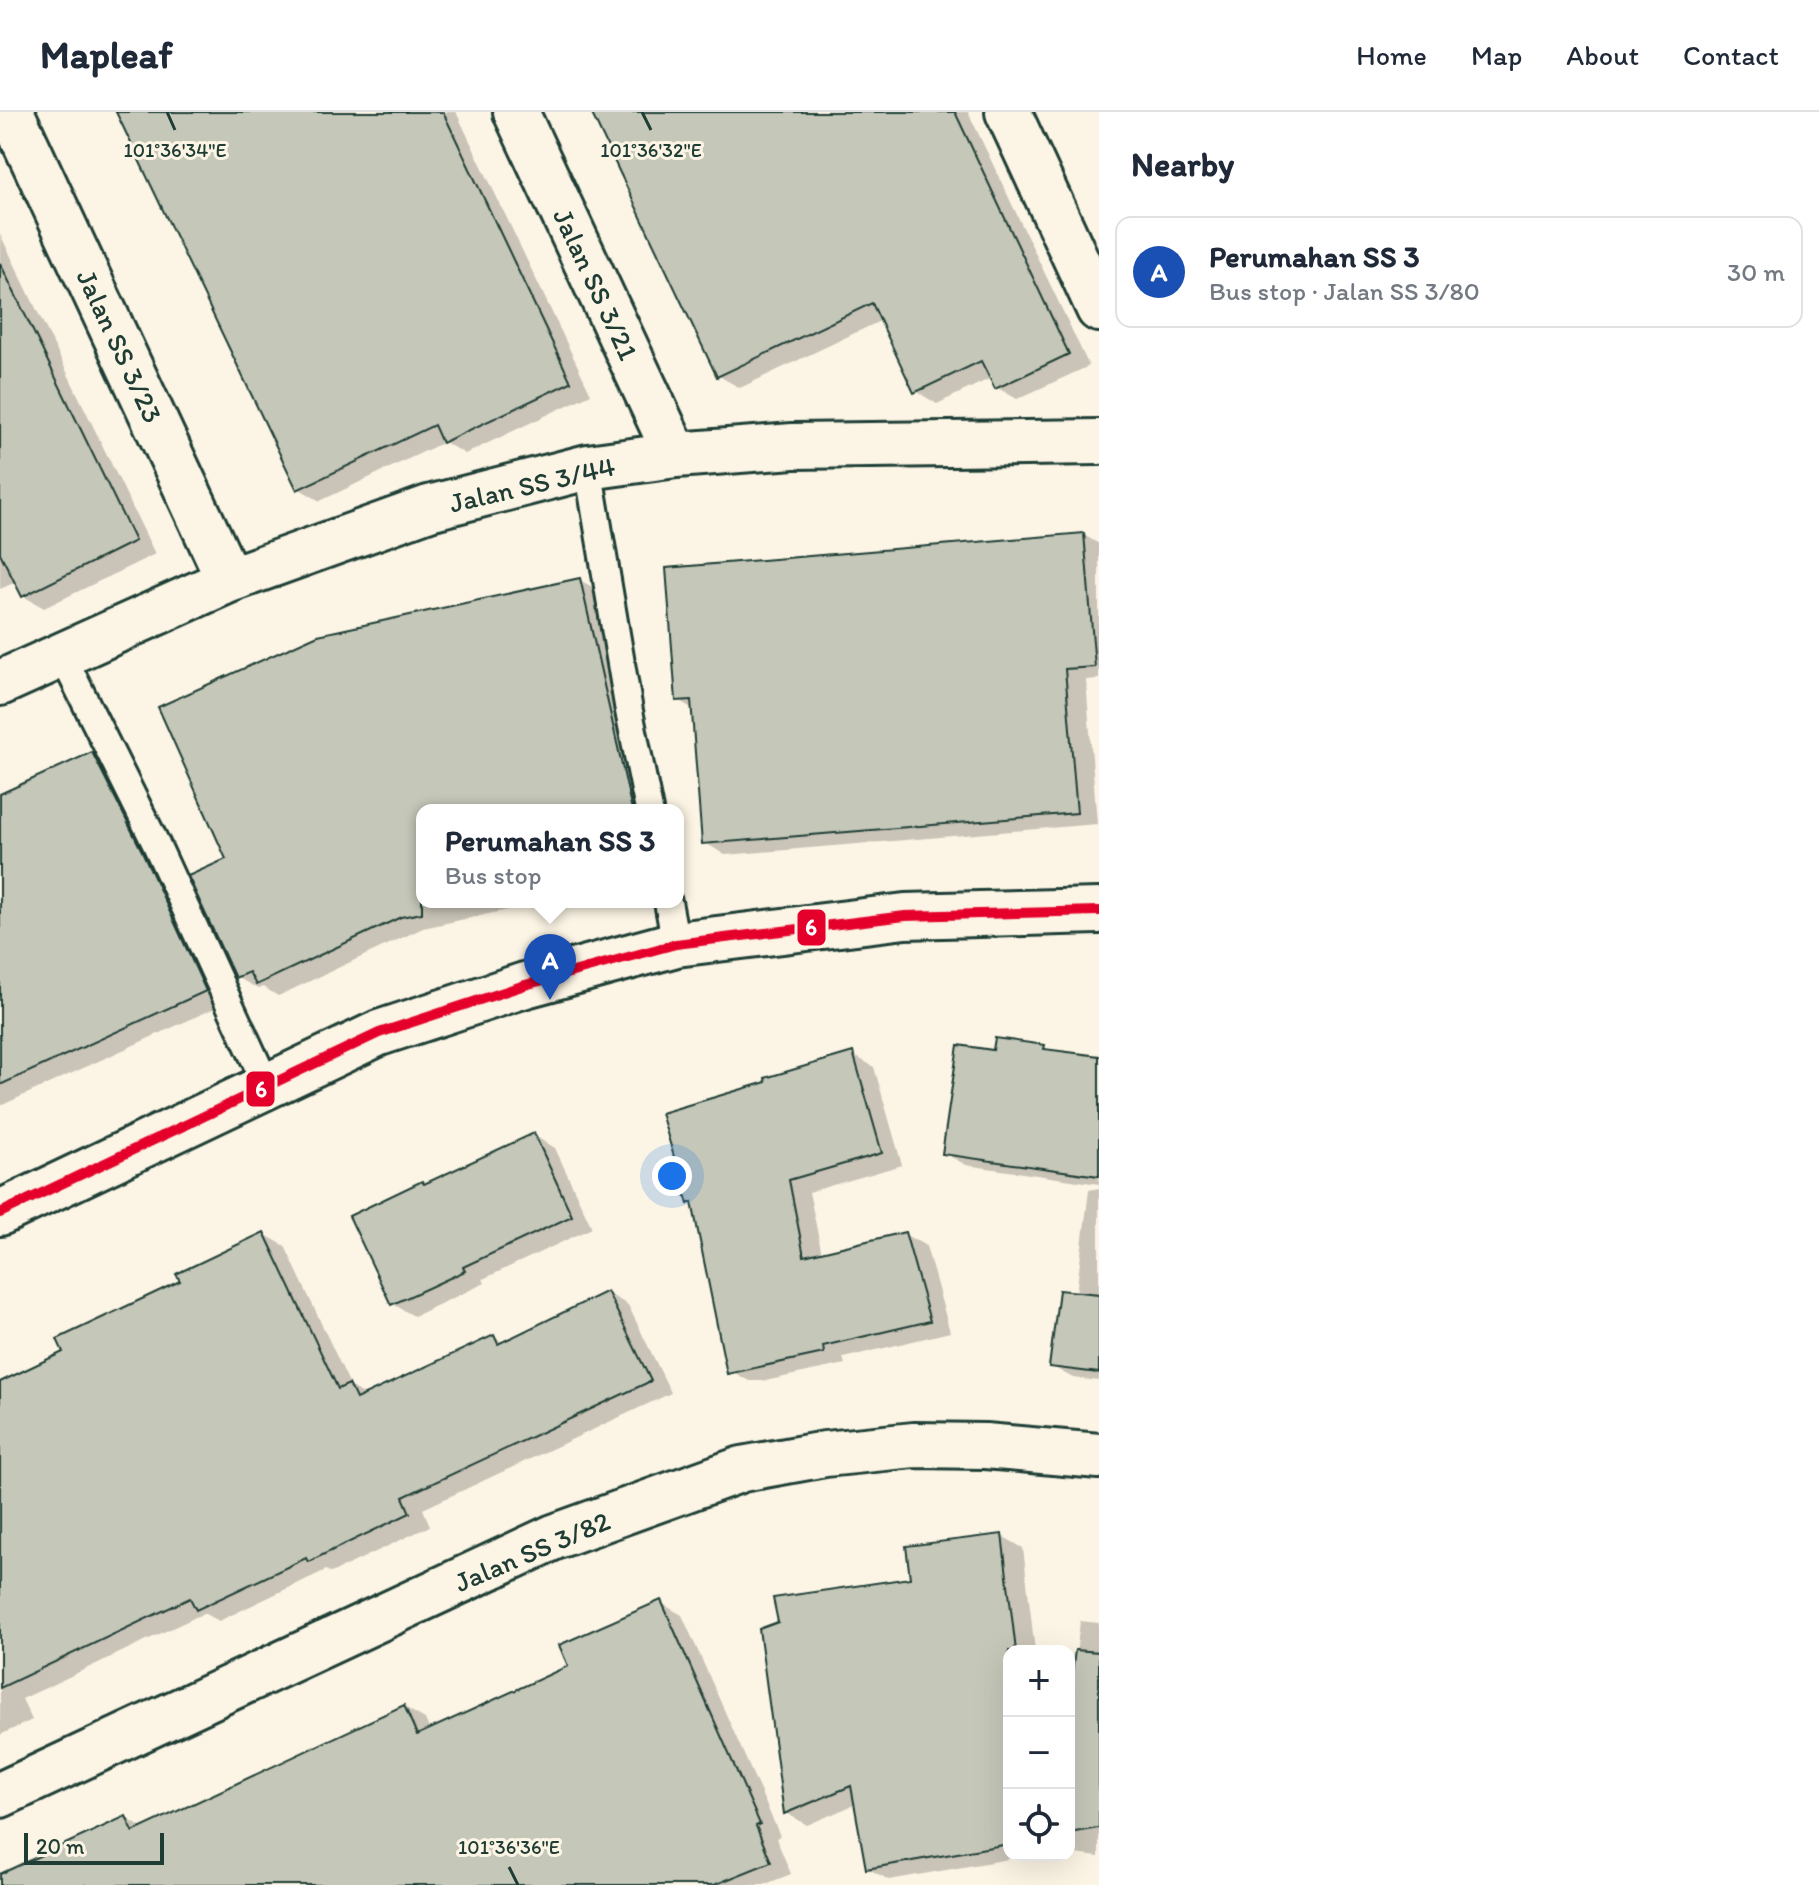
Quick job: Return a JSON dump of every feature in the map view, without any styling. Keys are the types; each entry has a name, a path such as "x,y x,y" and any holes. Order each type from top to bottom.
{"street":[{"name":"Jalan SS 3/23","path":"11,112 229,580"},
{"name":"Jalan SS 3/21","path":"516,112 676,455"},
{"path":"1008,112 1099,309"},
{"name":"Jalan SS 3/44","path":"0,683 229,580 429,508 588,467 676,455 793,446 1099,442"},
{"path":"0,1213 379,1033 525,985 676,944 905,916 1099,911"},
{"name":"Jalan SS 3/82","path":"0,1795 554,1537 742,1469 825,1454 914,1445 985,1446 1099,1456"}],"lane":[{"path":"588,467 648,804"},
{"path":"62,655 156,844 267,1086"},
{"path":"669,908 676,944"}],"building":[{"path":"116,112 443,112 571,382 442,443 434,425 297,490"},
{"path":"591,112 955,112 1069,354 995,389 981,361 914,393 872,303 717,377"},
{"path":"0,263 135,541 22,597 0,553"},
{"path":"1084,533 1095,667 1065,669 1077,813 702,844 691,700 676,701 666,568"},
{"path":"580,578 631,804 416,804 416,908 422,908 422,913 401,917 256,985 249,972 235,978 188,876 226,859 158,707 318,635"},
{"path":"92,752 142,851 206,991 0,1085 0,794"},
{"path":"995,1038 1045,1045 1044,1049 1099,1056 1099,1176 942,1154 958,1045 993,1050"},
{"path":"853,1052 882,1153 789,1180 804,1256 905,1232 930,1321 823,1346 824,1353 727,1374 692,1202 688,1204 661,1113"},
{"path":"534,1133 572,1216 391,1305 349,1216"},
{"path":"264,1232 338,1389 349,1384 356,1399 494,1335 498,1344 607,1291 651,1381 403,1497 410,1513 308,1562 306,1558 196,1610 190,1598 0,1688 0,1382 63,1352 57,1339 180,1281 176,1274"},
{"path":"1059,1290 1099,1294 1099,1373 1049,1367"},
{"path":"1002,1534 1015,1645 1003,1645 1003,1845 866,1869 851,1786 784,1814 759,1629 778,1622 773,1598 910,1578 906,1546"},
{"path":"661,1600 760,1824 756,1826 771,1862 714,1885 0,1885 0,1874 126,1816 133,1832 404,1705 417,1735 568,1666 559,1645"},
{"path":"1075,1650 1099,1652 1099,1828 1075,1832"}],"transit line":[{"name":"6","path":"0,1213 379,1033 525,985 676,944 905,916 1099,911"}],"place":[{"name":"Perumahan SS 3","path":"550,1000"}]}
